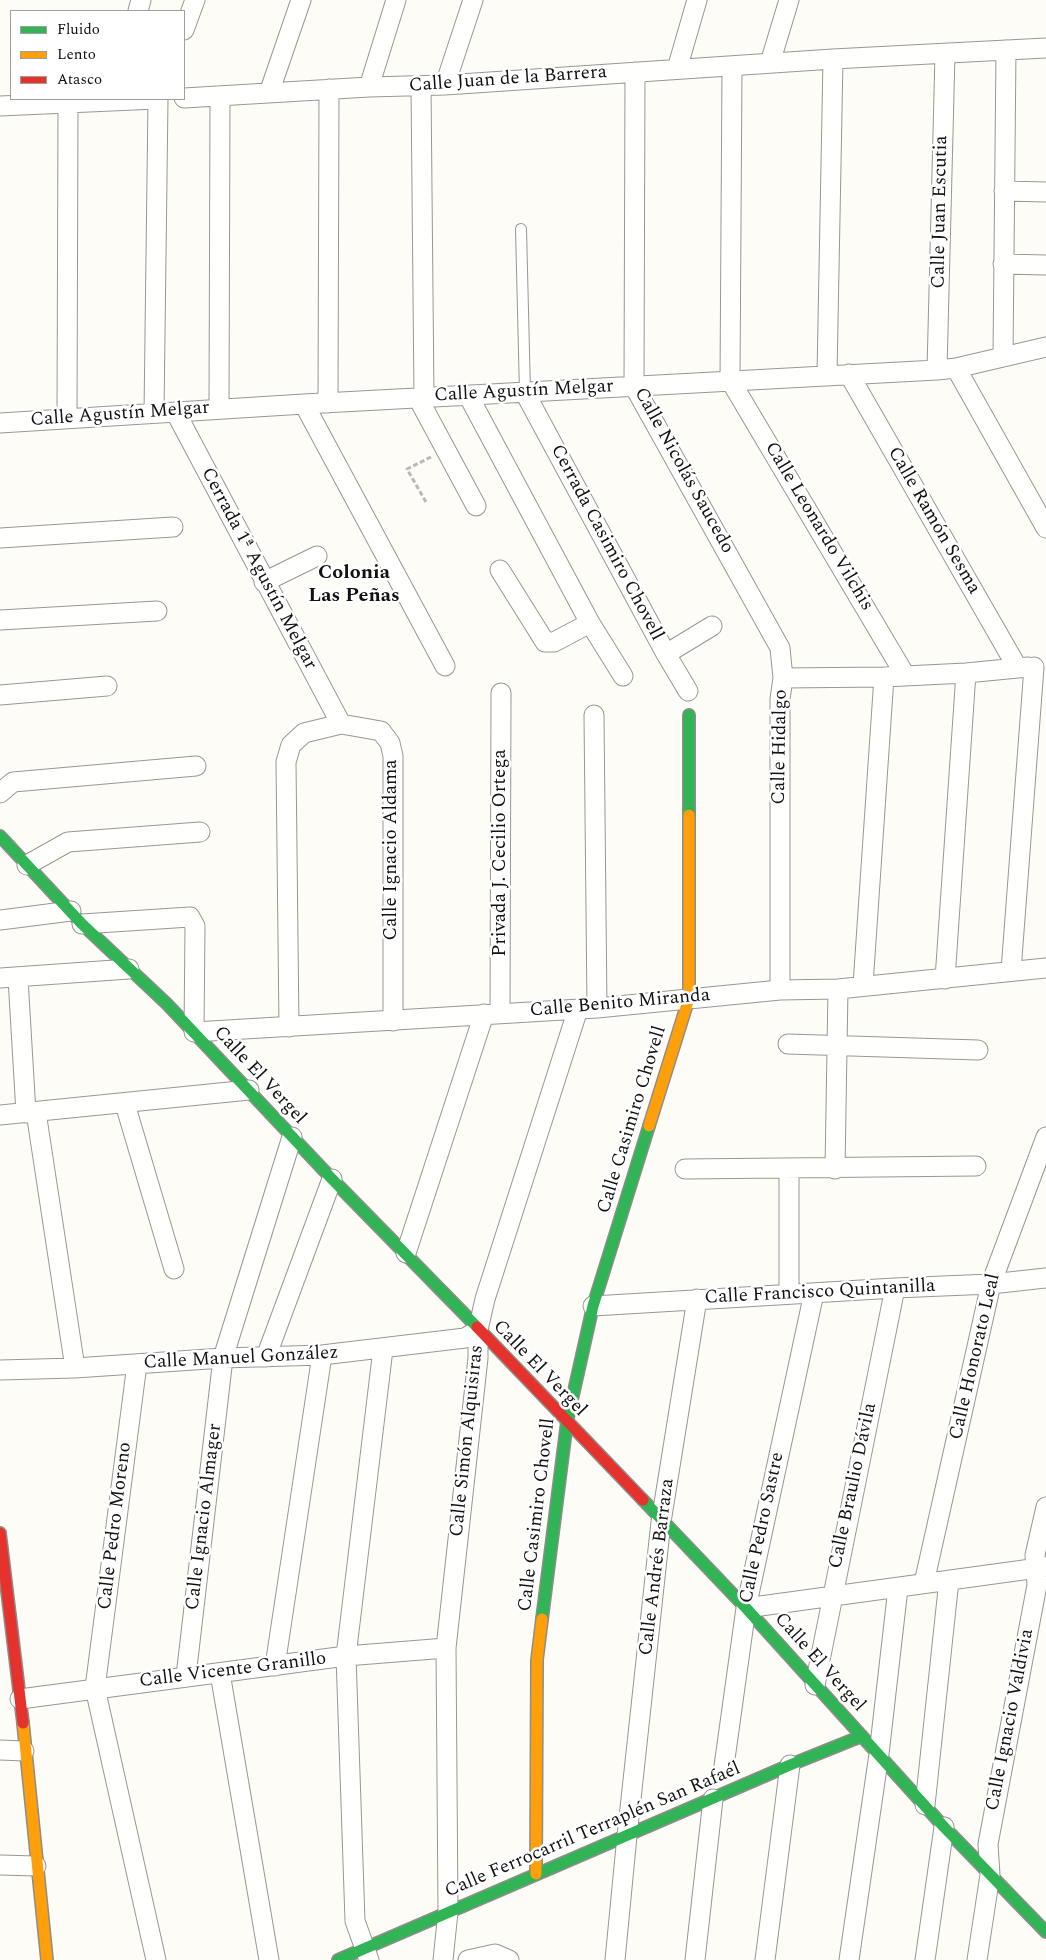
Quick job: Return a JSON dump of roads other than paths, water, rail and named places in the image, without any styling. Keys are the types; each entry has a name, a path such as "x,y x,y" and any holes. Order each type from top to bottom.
{"street":[{"path":"185,27 195,0"},
{"path":"269,93 301,0"},
{"path":"368,87 396,0"},
{"path":"445,85 473,0"},
{"path":"676,69 697,0"},
{"path":"770,63 790,0"},
{"name":"Calle Juan de la Barrera","path":"185,98 368,87 445,85 833,59 1046,48"},
{"path":"1003,357 1006,50"},
{"name":"Calle Juan Escutia","path":"937,370 945,54"},
{"path":"827,375 833,59"},
{"path":"730,380 732,66"},
{"name":"Calle Nicolás Saucedo","path":"635,72 634,386 780,648 783,678"},
{"path":"421,86 420,398 445,450 476,506"},
{"path":"328,403 329,89"},
{"path":"219,409 220,97"},
{"path":"0,106 68,104 110,100"},
{"path":"154,413 157,100"},
{"path":"66,418 68,104"},
{"path":"1004,191 1046,192"},
{"path":"1003,264 1046,265"},
{"name":"Calle Agustín Melgar","path":"0,424 66,418 304,404 937,370 956,368 1046,347"},
{"path":"956,368 1046,528"},
{"name":"Calle Ramón Sesma","path":"849,374 1032,666"},
{"name":"Calle Leonardo Vilchis","path":"730,380 905,675"},
{"name":"Cerrada Casimiro Chovell","path":"525,393 688,692"},
{"path":"468,395 590,624 623,676"},
{"path":"304,404 445,666"},
{"name":"Cerrada 1ª Agustín Melgar","path":"176,413 341,724"},
{"path":"0,538 173,527"},
{"path":"264,582 317,556"},
{"path":"500,570 545,642 554,642 590,624"},
{"path":"0,620 157,611"},
{"path":"666,654 712,626"},
{"path":"1011,971 1032,666"},
{"name":"Calle Hidalgo","path":"780,990 780,699 783,678 884,677 966,673 1032,666"},
{"path":"945,979 966,673"},
{"path":"863,985 884,677"},
{"path":"0,695 108,686"},
{"name":"Privada J. Cecilio Ortega","path":"406,1253 492,1014 502,692"},
{"path":"594,716 597,1008"},
{"path":"689,716 689,998"},
{"name":"Calle Ignacio Aldama","path":"289,1027 286,762 291,745 304,733 341,724 381,732 390,743 393,756 393,1021"},
{"path":"0,793 13,782 196,766"},
{"path":"27,865 68,842 200,832"},
{"name":"Calle El Vergel","path":"0,836 77,918 194,1032 332,1179 406,1253 661,1522 746,1608 944,1826 1046,1932"},
{"path":"0,920 190,918 195,926 194,1032"},
{"name":"Calle Benito Miranda","path":"194,1032 597,1008 780,990 838,988 945,979 1046,968"},
{"path":"75,1368 9,978 129,969"},
{"path":"836,1169 838,988"},
{"name":"Calle Casimiro Chovell","path":"536,1874 537,1660 567,1422 593,1306 689,998"},
{"name":"Calle Simón Alquisiras","path":"443,1960 448,1912 446,1648 478,1358 478,1330 485,1298 578,1008"},
{"path":"788,1044 978,1050"},
{"path":"0,1115 125,1104 249,1090"},
{"path":"125,1104 174,1269"},
{"name":"Calle Ignacio Almager","path":"186,1676 223,1358 292,1137"},
{"name":"Calle Honorato Leal","path":"924,1583 990,1284 1046,1137"},
{"path":"685,1169 836,1169 976,1166"},
{"path":"789,1168 789,1294"},
{"path":"266,1357 332,1179"},
{"name":"Calle Francisco Quintanilla","path":"593,1306 990,1284 1046,1278"},
{"name":"Calle Braulio Dávila","path":"815,1684 895,1288"},
{"name":"Calle Pedro Sastre","path":"724,1766 746,1608 814,1293"},
{"name":"Calle Andrés Barraza","path":"615,1960 661,1522 697,1299"},
{"name":"Calle Manuel González","path":"0,1370 75,1368 223,1358 322,1356 465,1338 478,1330"},
{"path":"366,1954 355,1921 346,1656 383,1349"},
{"path":"275,1666 322,1356"},
{"name":"Calle Pedro Moreno","path":"95,1688 137,1364"},
{"name":"Calle Ignacio Valdivia","path":"977,1960 990,1875 988,1844 1041,1568 1035,1555 1046,1507"},
{"path":"0,1533 5,1611 20,1699 47,1960"},
{"path":"746,1608 1041,1568"},
{"path":"925,1805 949,1580"},
{"path":"849,1960 879,1754 898,1588"},
{"name":"Calle Vicente Granillo","path":"20,1699 346,1656 446,1648"},
{"path":"220,1674 269,1960"},
{"path":"95,1688 156,1960"},
{"name":"Calle Ferrocarril Terraplén San Rafaél","path":"338,1960 366,1954 448,1912 862,1736"},
{"path":"0,1750 24,1751"},
{"path":"765,1960 790,1765"},
{"path":"695,1960 713,1799"},
{"path":"926,1960 944,1826"},
{"path":"0,1865 36,1866"},
{"path":"468,1960 495,1954 509,1960"}],"lane":[{"path":"521,229 525,393"}],"district":[{"name":"Colonia Las Peñas","path":"354,586"}]}
